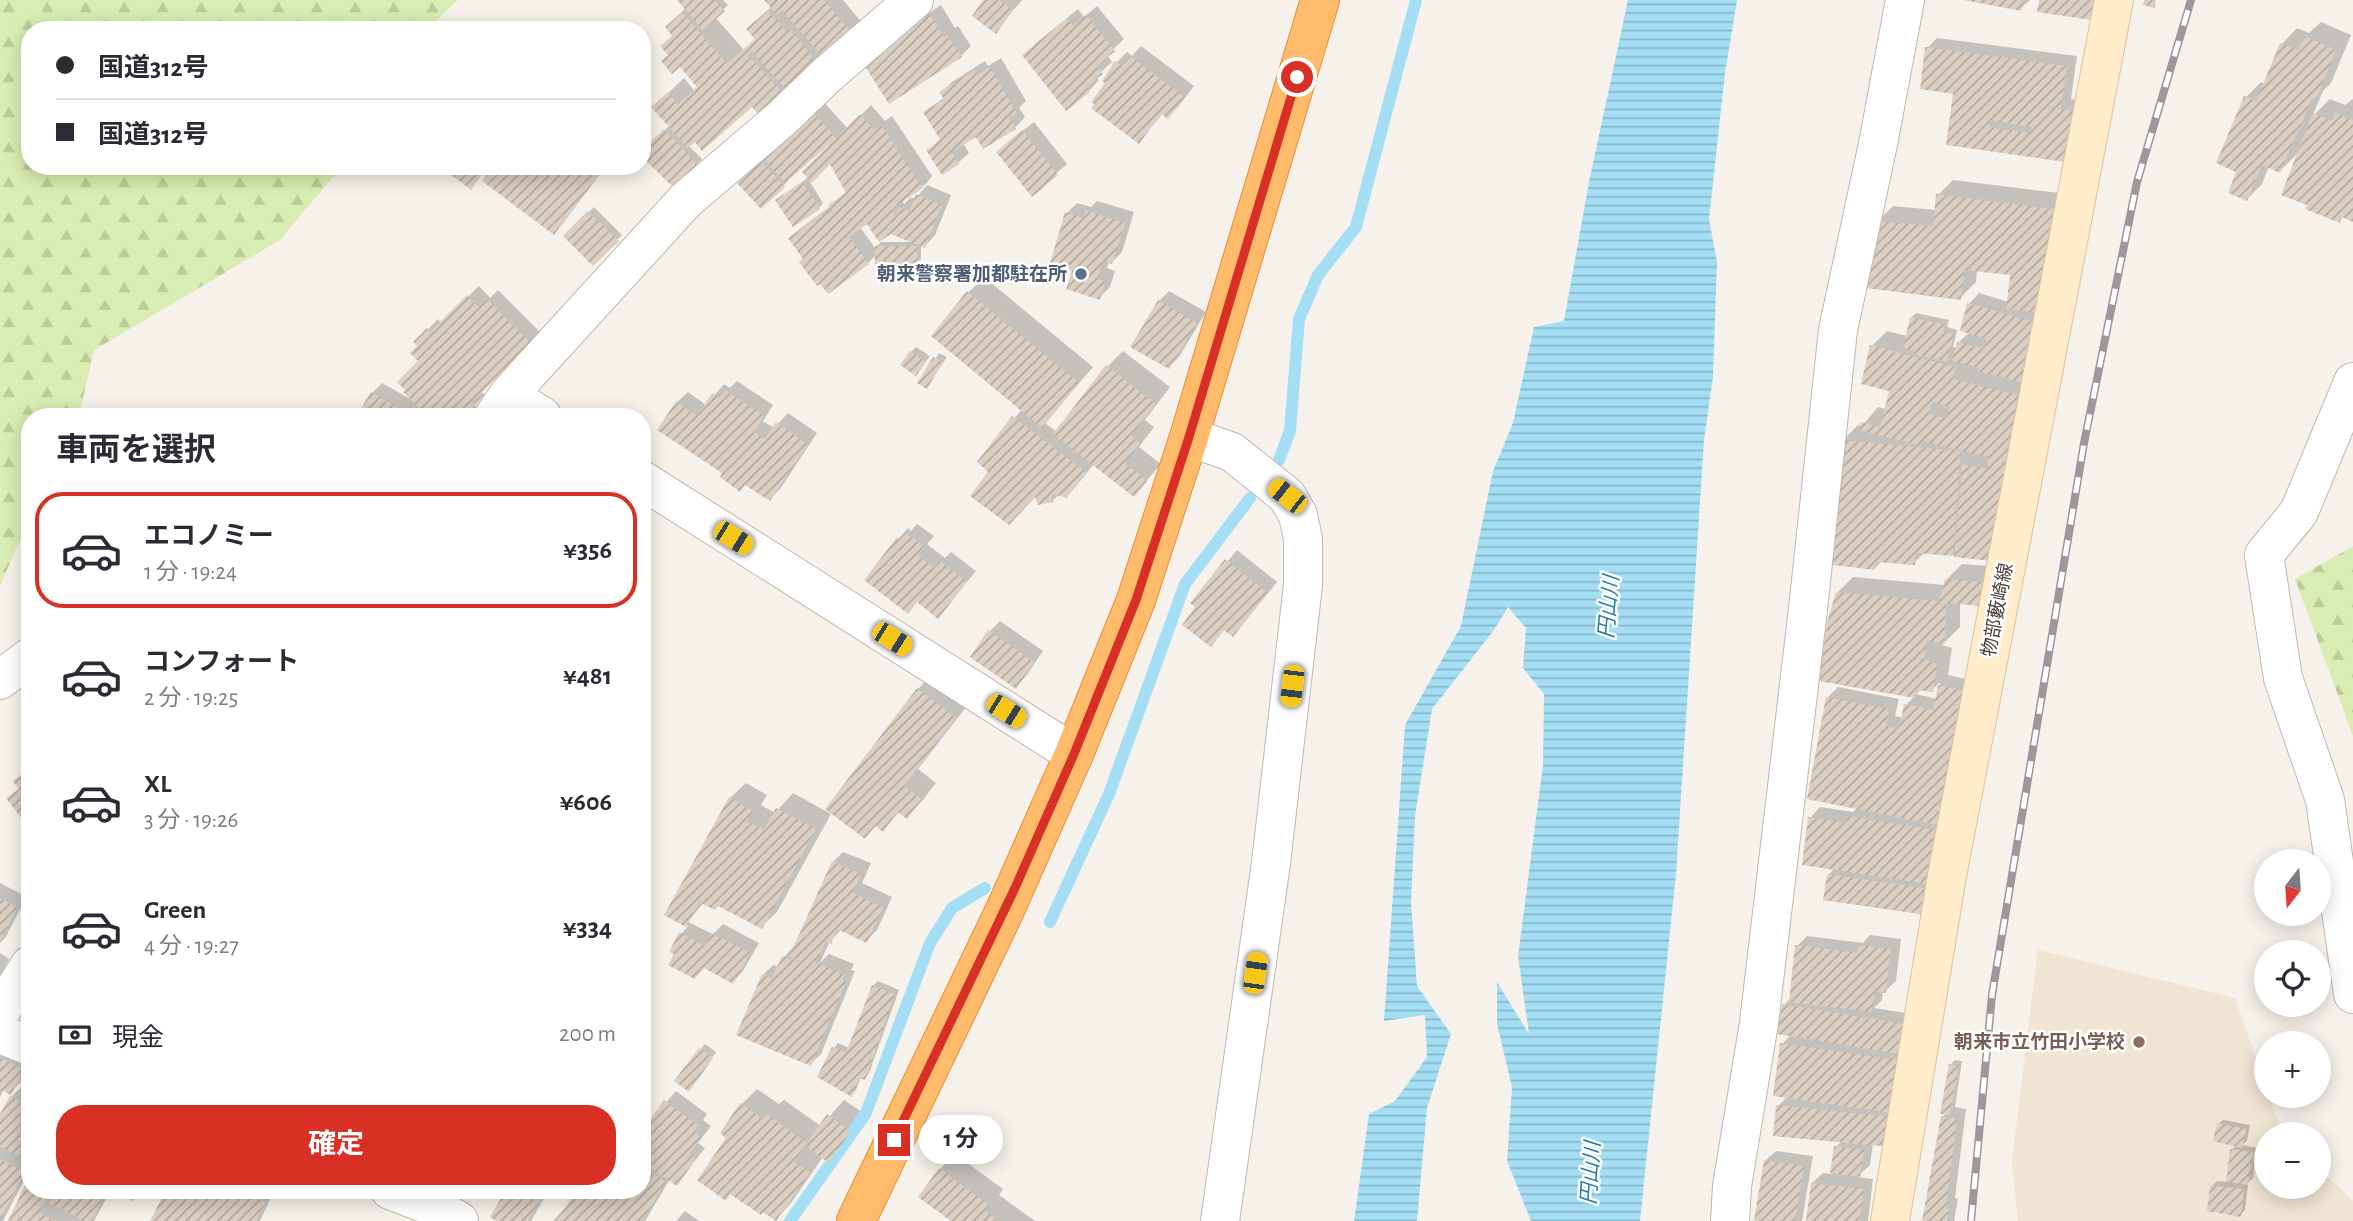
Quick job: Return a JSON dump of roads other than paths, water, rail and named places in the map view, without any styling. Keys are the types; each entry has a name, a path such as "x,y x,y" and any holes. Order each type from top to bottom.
{"highway":[{"path":"856,1221 1005,910 1074,754 1136,600 1189,437 1320,0"}],"main road":[{"name":"物部藪崎線","path":"1890,1221 1947,876 2114,0"}],"street":[{"path":"501,406 686,200 914,0"},
{"path":"1730,1221 1732,1186 1760,1009 1838,330 1878,144 1905,0"},
{"path":"2353,382 2299,512 2264,555 2283,678 2325,800 2353,994"},
{"path":"1189,437 1231,452 1287,496 1298,515 1303,539 1303,585 1271,863 1220,1221"},
{"path":"651,486 1074,754"},
{"path":"0,680 21,664"},
{"path":"0,1012 21,979"},
{"path":"0,1034 21,1042"},
{"path":"414,1199 437,1208 459,1221"}],"water":[{"name":"円山川","path":"1628,0 1737,0 1725,73 1709,219 1717,262 1713,377 1704,440 1676,874 1640,1221 1531,1221 1507,1161 1512,1087 1497,1024 1497,982 1529,1034 1518,956 1543,765 1544,694 1523,668 1526,628 1508,607 1494,630 1432,709 1415,816 1411,902 1417,986 1451,1034 1427,1108 1417,1221 1354,1221 1369,1114 1395,1101 1427,1057 1425,1015 1384,1021 1405,725 1461,626 1493,471 1513,423 1534,327 1564,321 1589,182"}],"waterway":[{"path":"1279,460 1290,431 1299,319 1318,275 1356,227 1416,0"},
{"path":"1050,922 1109,794 1185,584 1250,498"},
{"path":"790,1221 866,1113 930,943 952,908 985,888"}],"railway":[{"path":"1971,1221 1992,995 2084,443 2137,182 2191,0"}],"place":[{"name":"朝来警察署加都駐在所","path":"1081,274"},
{"name":"朝来市立竹田小学校","path":"2139,1042"}]}
